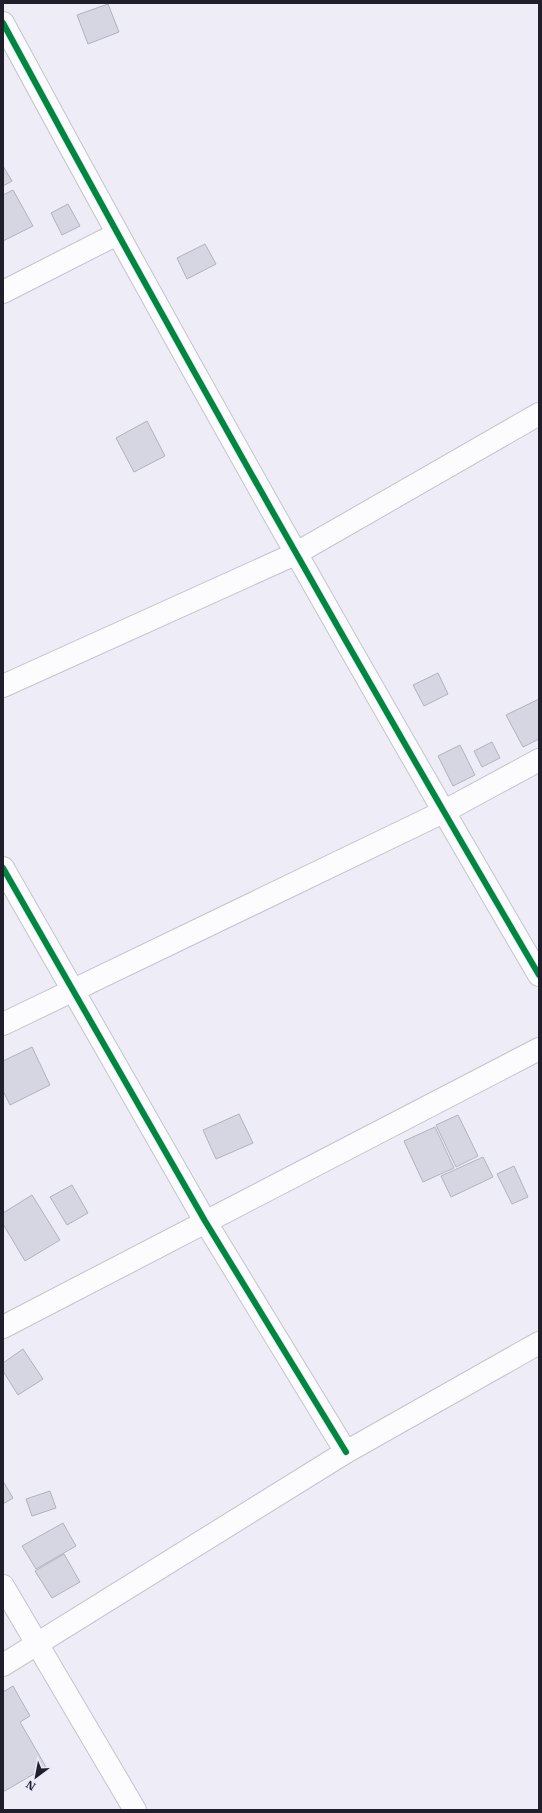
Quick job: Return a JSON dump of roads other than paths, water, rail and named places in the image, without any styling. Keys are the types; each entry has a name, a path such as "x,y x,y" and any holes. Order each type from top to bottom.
{"street":[{"path":"3,23 117,234 296,554 443,812 539,975"},
{"path":"3,292 117,234"},
{"path":"3,686 296,554 539,414"},
{"path":"3,1024 72,989 443,812 539,760"},
{"path":"3,868 205,1221 346,1452"},
{"path":"3,1327 539,1049"},
{"path":"3,1665 346,1452 539,1343"},
{"path":"3,1586 135,1810"}]}
